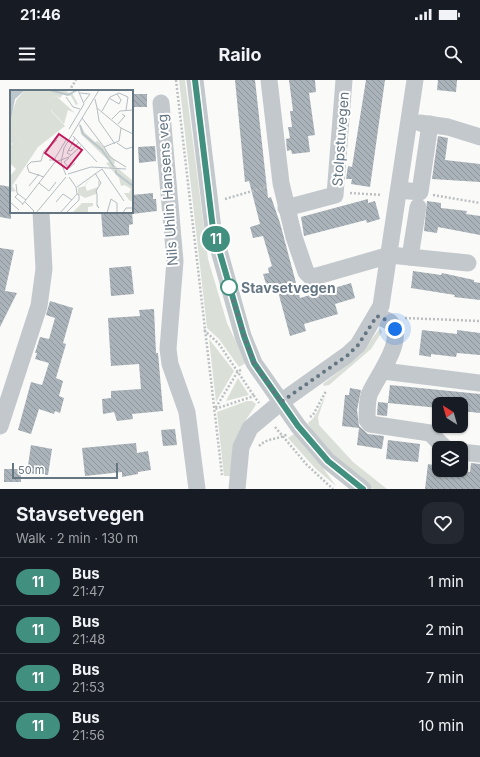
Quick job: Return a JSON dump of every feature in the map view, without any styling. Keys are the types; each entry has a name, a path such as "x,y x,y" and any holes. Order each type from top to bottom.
{"street":[{"path":"195,80 213,229 244,336 254,363 281,402 328,461 363,489"},
{"path":"269,80 281,183 286,208 306,272 311,277 390,255 468,264"},
{"name":"Stolpstuvegen","path":"286,208 335,195 344,80"},
{"path":"237,489 240,447 250,428 281,402 348,355 358,345 377,316 381,306 390,255 415,80"},
{"name":"Nils Uhlin Hansens veg","path":"160,103 175,261 168,349 170,364 187,412 196,489"},
{"path":"408,121 448,127 480,137"},
{"path":"410,257 430,124"},
{"path":"399,193 419,200"},
{"path":"0,426 39,306 44,269 41,213"},
{"path":"377,316 391,322 395,329 389,358 369,396 366,420 370,424 430,433 438,441"},
{"path":"383,371 480,383"},
{"path":"468,453 480,454"}],"path":[{"path":"70,90 76,80"},
{"path":"176,80 222,480"},
{"path":"219,201 281,183"},
{"path":"335,195 357,192 399,193"},
{"path":"419,200 480,203"},
{"path":"204,330 219,344 256,399"},
{"path":"215,410 238,372"},
{"path":"215,410 254,396"},
{"path":"274,424 283,437 315,474 333,489"},
{"path":"257,448 272,438 283,437"}],"shaded area":[{"path":"179,80 185,80 208,259 227,323 246,363 239,367 219,339 207,328"},
{"path":"380,328 382,332 371,349 329,385 324,386 323,384 360,355"},
{"path":"209,339 234,371 216,402"},
{"path":"238,378 249,395 226,401"},
{"path":"325,397 318,417 319,425 353,462 387,489 374,489 359,479 338,460 312,429 308,423 316,415"},
{"path":"247,401 252,401 256,404 243,425 235,442 231,476 224,476 217,412"},
{"path":"294,434 320,464 336,486 315,468 288,438"}],"building":[{"path":"235,80 255,80 268,198 271,197 280,223 300,298 351,283 355,298 335,304 338,314 304,324 306,331 290,336 276,284 267,287 263,274 269,273 268,268 272,266 263,236 253,238 250,227 260,224 249,181 245,182"},
{"path":"289,80 315,80 316,92 309,93 315,135 308,136 310,152 292,154 291,150 287,151 286,139 290,138 288,127 292,127 290,111 293,111"},
{"path":"366,80 385,80 370,187 351,184 352,179 346,179 348,166 352,167"},
{"path":"438,80 457,80 456,92 437,90"},
{"path":"133,94 147,94 147,107 133,107"},
{"path":"438,136 448,138 445,160 480,164 480,182 432,179"},
{"path":"155,146 156,161 139,163 138,147"},
{"path":"0,185 10,187 11,219 0,217"},
{"path":"153,193 153,199 156,199 157,211 132,214 133,195"},
{"path":"368,199 368,203 375,201 380,219 367,223 366,220 304,236 301,217"},
{"path":"427,201 441,203 441,208 467,211 466,214 480,216 480,235 438,227 437,233 424,231"},
{"path":"101,213 132,213 133,224 129,225 129,235 103,237"},
{"path":"0,248 14,250 5,291 17,293 0,327 0,290"},
{"path":"131,266 134,294 111,296 109,268"},
{"path":"413,271 441,275 442,273 474,280 474,282 480,283 480,300 454,297 455,295 411,288"},
{"path":"50,301 73,308 63,343 66,344 56,378 63,381 59,396 64,398 60,413 55,411 54,414 39,409 31,434 18,430 31,382 42,385 49,363 35,359 37,353 35,353 40,337 49,339 55,318 46,315"},
{"path":"154,309 156,353 158,353 163,411 132,414 133,419 117,421 114,412 103,414 102,399 111,398 111,391 141,389 139,364 111,366 108,318 140,316 139,310"},
{"path":"422,330 457,334 457,330 480,333 480,355 457,353 456,357 431,354 431,357 419,355"},
{"path":"390,385 480,394 480,413 468,412 468,397 432,397 432,407 388,403"},
{"path":"350,388 361,390 357,410 359,426 368,434 384,436 382,449 357,445 359,428 342,426 345,395 349,395"},
{"path":"378,402 388,403 387,416 377,415"},
{"path":"175,429 177,445 163,446 161,430"},
{"path":"388,440 420,444 418,462 386,459"},
{"path":"136,443 137,453 148,451 151,470 122,477 122,472 85,476 82,448"},
{"path":"31,445 52,449 48,475 27,473"},
{"path":"471,463 480,464 480,489 425,489 428,464 432,465 432,477 468,477 468,472 470,472"},
{"path":"4,469 21,469 21,482 4,482"}],"bus line":[{"name":"11","path":"195,80 213,229 244,336 254,363 298,426 328,461 363,489"}],"place":[{"name":"Stavsetvegen","path":"229,287"}],"route":[{"path":"229,287 254,363 281,402 348,355 358,345 377,316 391,322 395,329"}]}
